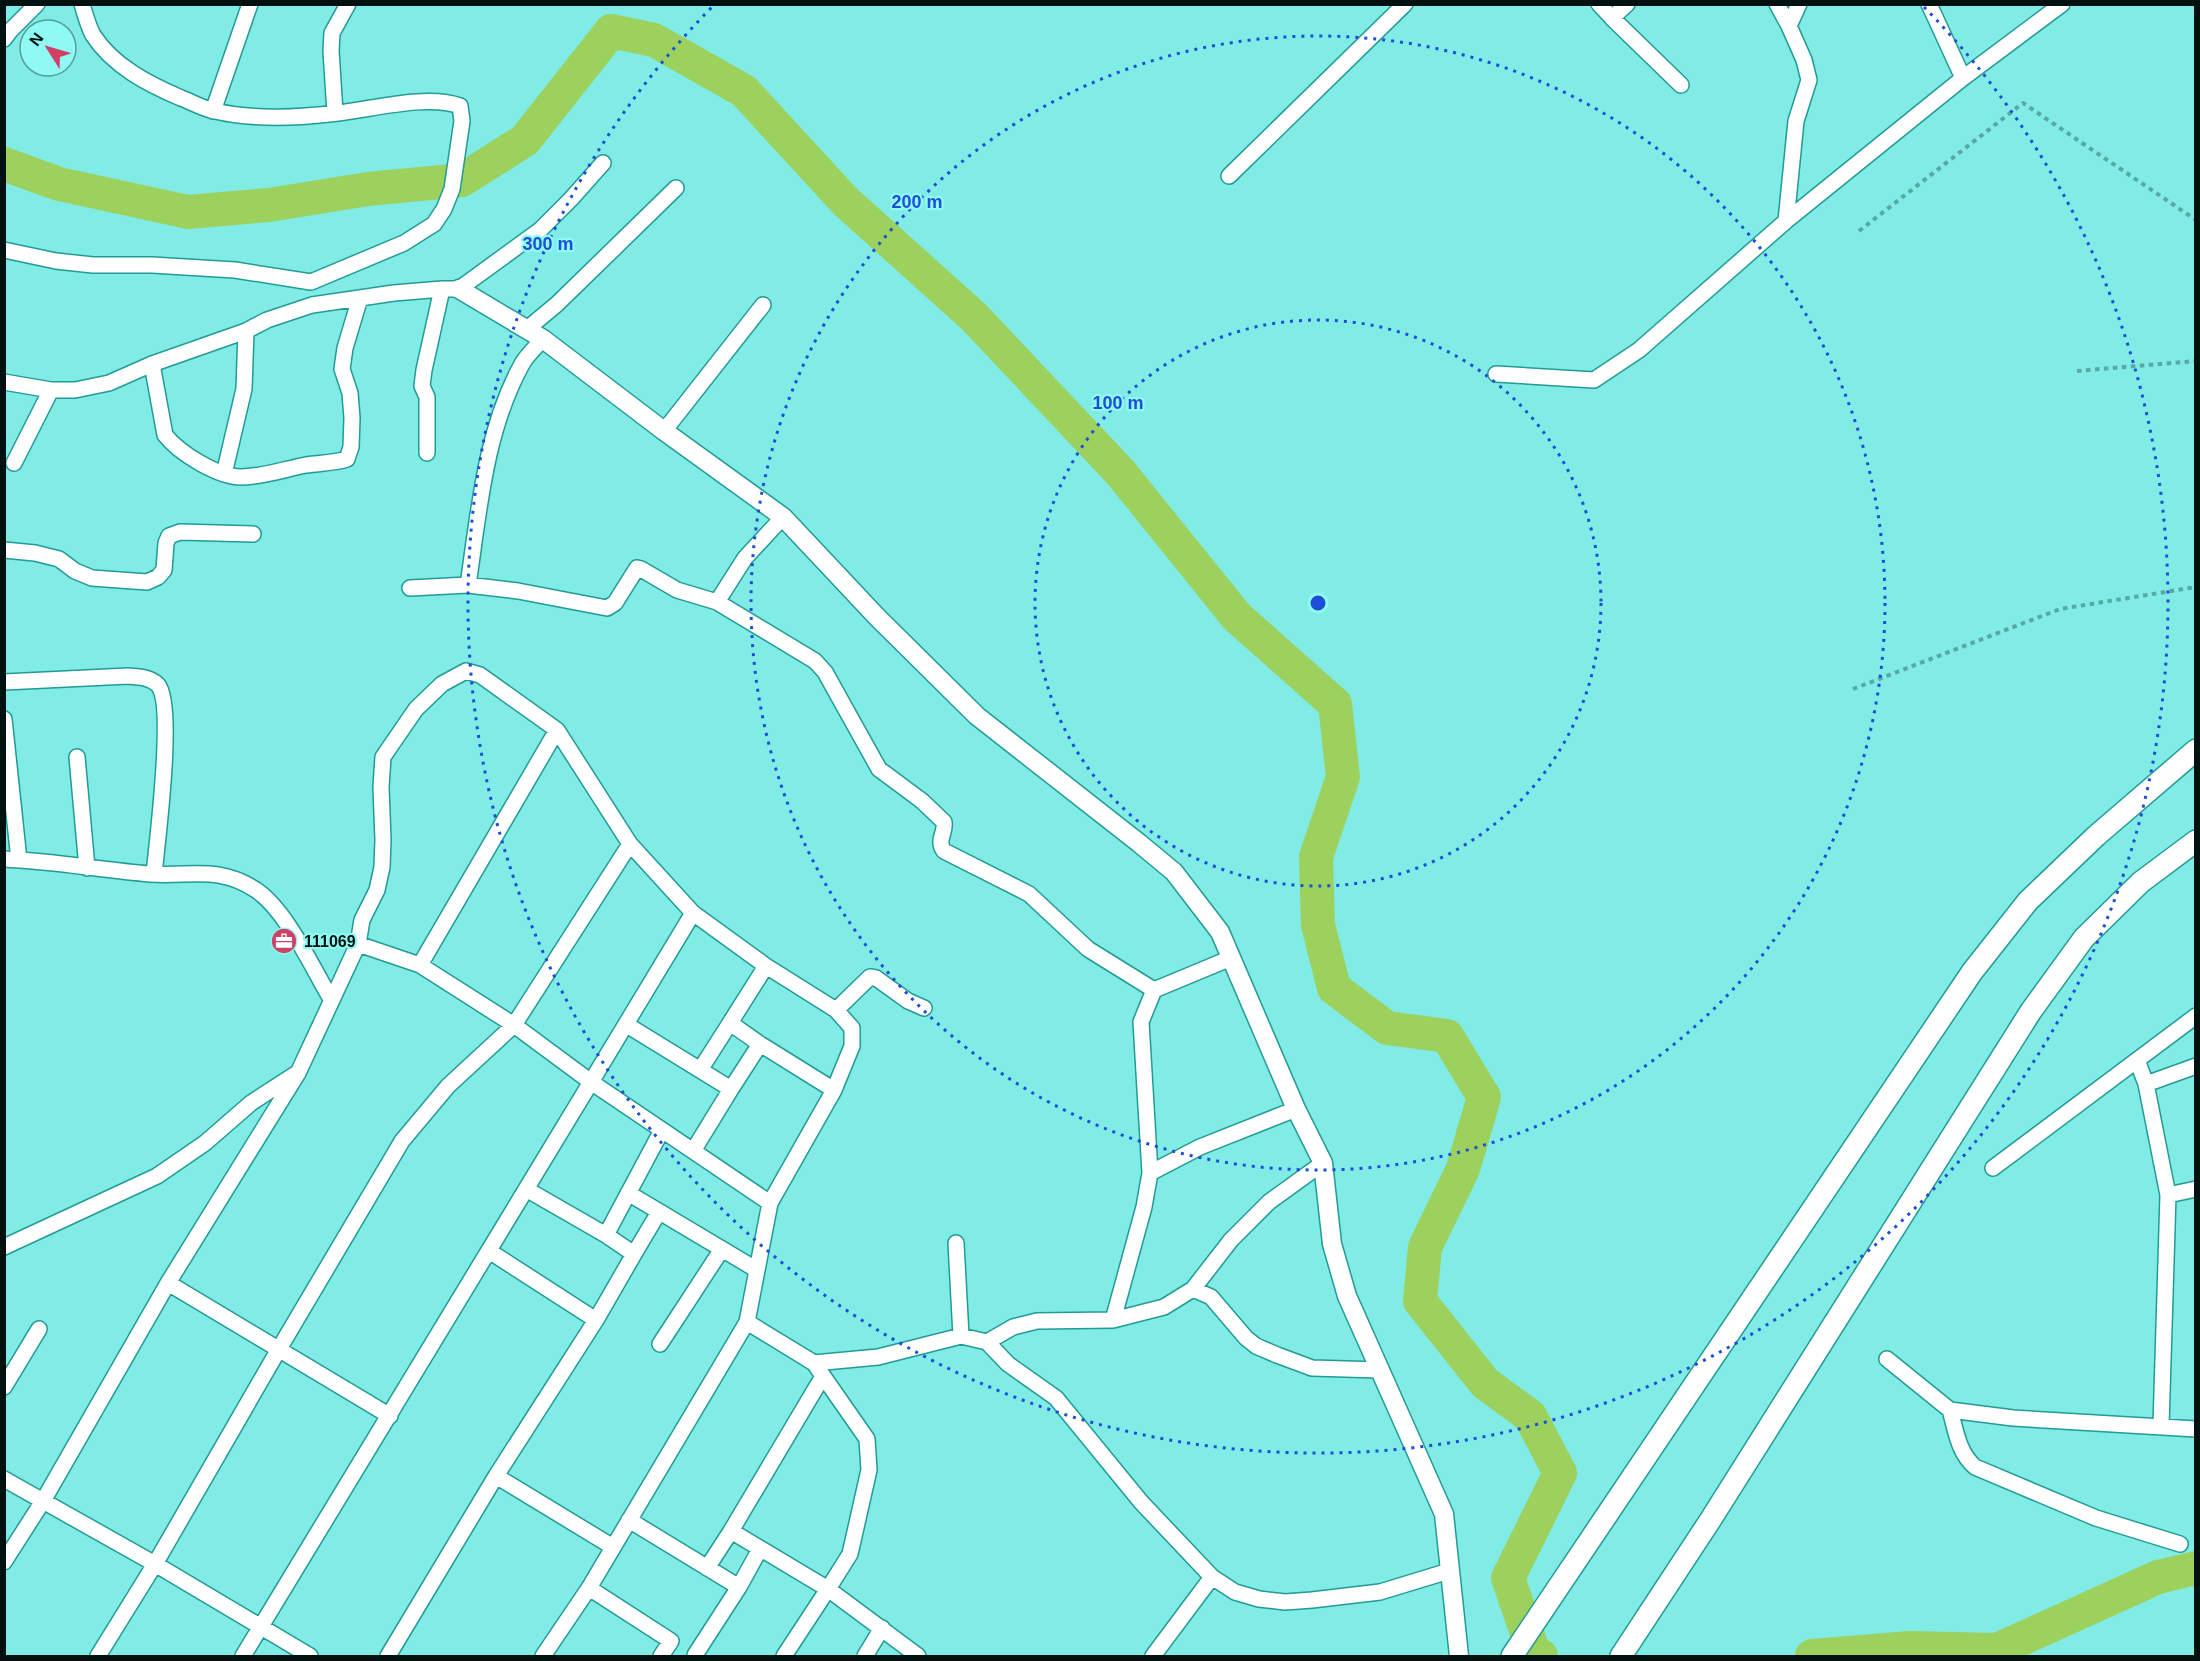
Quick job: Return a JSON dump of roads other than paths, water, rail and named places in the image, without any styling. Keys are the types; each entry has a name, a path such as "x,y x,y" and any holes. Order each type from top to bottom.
{"main road":[{"path":"1512,1656 1972,972 2028,902 2096,836 2196,750"},
{"path":"1620,1656 1711,1519 2031,1011 2084,938 2141,882 2196,841"}],"street":[{"path":"4,39 37,4"},
{"path":"4,250 56,261 93,265 152,265 235,270 310,282 421,234 434,224 444,209 452,189 462,121 460,106 448,101 432,100 335,113 262,117 213,111 157,87 113,59 92,34 82,4"},
{"path":"213,111 250,4"},
{"path":"335,113 332,33 348,4"},
{"path":"1229,176 1405,4"},
{"path":"1599,4 1681,85"},
{"path":"1612,18 1628,4"},
{"path":"1777,4 1804,60 1809,80 1796,121 1786,221"},
{"path":"1789,26 1799,4"},
{"path":"1929,4 1963,78"},
{"path":"1496,374 1594,380 1639,350 1786,221 1963,78 2062,4"},
{"path":"4,382 51,390 75,390 109,383 152,364 312,305 450,289 540,230 603,163"},
{"path":"527,329 557,304 676,188"},
{"path":"310,282 312,305"},
{"path":"450,289 543,339 664,431 783,517 977,716 1174,872 1220,932 1296,1110 1323,1163 1332,1244 1347,1296 1444,1514 1459,1656"},
{"path":"427,453 428,397 422,386 424,370 450,289"},
{"path":"152,364 165,435 171,443 193,458 224,474 241,477 347,459 351,447 352,418 350,393 342,369 345,348 360,298"},
{"path":"664,431 762,305"},
{"path":"224,474 244,389 246,331"},
{"path":"468,585 487,464 503,407 523,362 543,339"},
{"path":"14,463 51,390"},
{"path":"717,602 745,558 783,517"},
{"path":"4,550 35,553 59,559 75,571 92,578 147,582 158,577 164,570 166,543 169,536 180,532 253,534"},
{"path":"410,588 468,585 518,591 607,608 615,603 637,568 641,568 677,590 717,602 815,661 825,672 879,769 922,801 944,822 945,826 940,840 940,846 944,850 1029,894 1088,949 1154,990"},
{"path":"4,1562 44,1501 168,1282 298,1073 358,944 362,920 377,891 382,867 383,757 416,709 441,684 466,670 480,675 557,730 630,844 693,913 766,966 836,1010 852,1028 852,1046 834,1090 770,1203 747,1322 589,1588 543,1656"},
{"path":"4,682 128,676 148,678 159,686 164,699 164,739 162,804 154,874"},
{"path":"4,719 12,859 154,874 206,872 236,879 257,891 275,907 331,999"},
{"path":"420,965 557,730"},
{"path":"77,757 87,868"},
{"path":"98,1656 155,1564 402,1141 448,1086 514,1025 630,844"},
{"path":"243,1656 693,913"},
{"path":"358,944 420,965 514,1025 591,1082 770,1203"},
{"path":"1113,1320 1144,1207 1150,1173 1141,1022 1154,990 1231,958"},
{"path":"700,1070 766,966"},
{"path":"836,1010 870,977 876,978 908,1001 924,1008"},
{"path":"1993,1168 2196,1016"},
{"path":"730,1023 834,1090"},
{"path":"627,1025 731,1089"},
{"path":"693,1151 760,1044"},
{"path":"2137,1060 2146,1084 2168,1195 2161,1426"},
{"path":"2146,1084 2196,1066"},
{"path":"4,1247 157,1176 205,1143 251,1103 298,1073"},
{"path":"1150,1173 1200,1147 1296,1110"},
{"path":"606,1235 662,1130"},
{"path":"987,1342 1013,1327 1037,1321 1113,1320 1164,1307 1193,1289 1231,1240 1269,1202 1323,1163"},
{"path":"526,1189 606,1235 634,1254"},
{"path":"2168,1195 2196,1189"},
{"path":"628,1193 757,1270"},
{"path":"388,1656 496,1476 596,1320 659,1212"},
{"path":"957,1243 961,1336"},
{"path":"660,1344 722,1249"},
{"path":"489,1251 596,1320"},
{"path":"168,1282 390,1416"},
{"path":"1193,1289 1211,1297 1246,1338 1256,1346 1276,1355 1312,1368 1379,1370"},
{"path":"747,1322 818,1369 867,1439 869,1470 850,1554 784,1656"},
{"path":"4,1387 39,1329"},
{"path":"818,1369 961,1336 987,1342 1008,1364 1056,1398 1141,1502 1212,1576 1235,1592 1258,1599 1285,1602 1380,1592 1449,1571"},
{"path":"1887,1359 1950,1410 2013,1418 2196,1429"},
{"path":"707,1568 731,1531 818,1369"},
{"path":"1950,1410 1965,1459 1975,1467 2096,1518 2180,1544"},
{"path":"496,1476 613,1548"},
{"path":"4,1479 155,1564 310,1656"},
{"path":"629,1520 739,1587"},
{"path":"731,1531 828,1588 918,1656"},
{"path":"589,1588 696,1656 760,1549"},
{"path":"1153,1656 1212,1576"},
{"path":"865,1656 882,1628"},
{"path":"661,1656 671,1641"}],"waterway":[{"path":"4,164 59,184 188,212 269,205 368,189 462,180 525,140 611,31 654,40 744,91 845,201 974,317 1120,472 1237,617 1335,704 1343,777 1316,857 1318,925 1334,988 1387,1028 1447,1036 1484,1097 1463,1169 1425,1247 1420,1301 1485,1383 1530,1416 1560,1473 1508,1578 1533,1651 1541,1656"},
{"path":"1812,1656 1910,1648 1997,1650 2158,1577 2196,1568"}],"place":[{"name":"111069","path":"284,941"}]}
